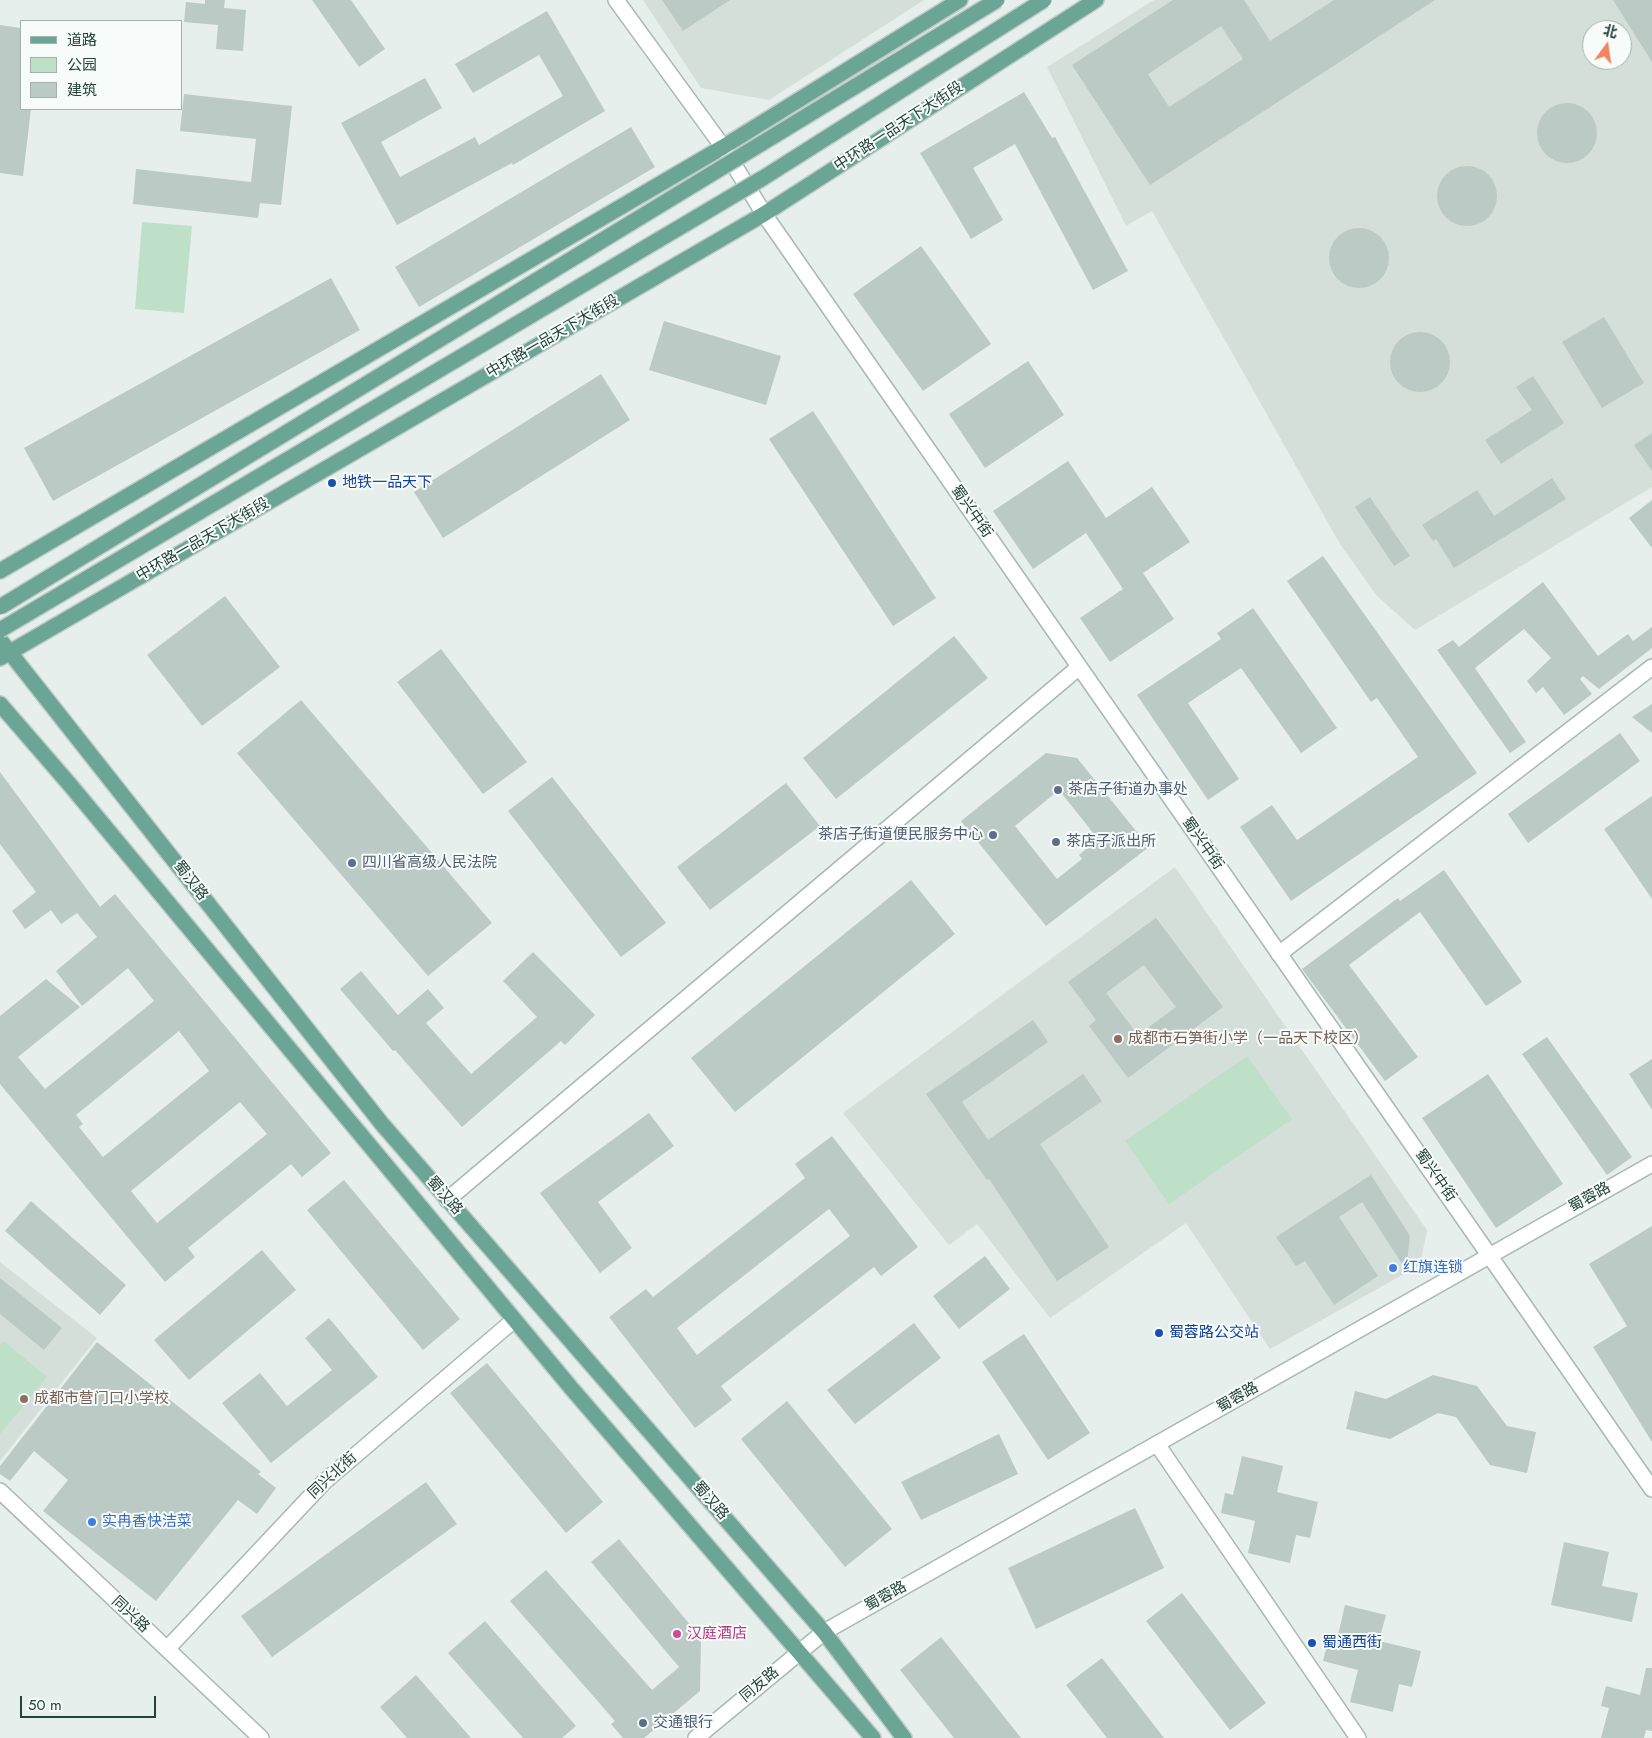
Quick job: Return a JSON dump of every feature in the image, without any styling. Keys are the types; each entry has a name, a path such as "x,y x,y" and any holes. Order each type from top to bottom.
{"main road":[{"path":"0,570 723,147 960,0"},
{"path":"0,607 997,0"},
{"path":"0,630 764,178 1044,0"},
{"name":"中环路一品天下大街段","path":"3,650 764,214 1096,0"},
{"name":"蜀汉路","path":"3,650 382,1124 824,1632 904,1738"},
{"name":"蜀汉路","path":"0,704 71,786 514,1320 873,1738"}],"street":[{"name":"蜀兴中街","path":"616,0 723,147 764,214 1078,668 1652,1489"},
{"path":"1279,954 1652,667"},
{"path":"447,1200 1078,668"},
{"name":"蜀蓉路","path":"824,1632 1652,1164"},
{"name":"同兴北街","path":"166,1649 324,1482 514,1320"},
{"path":"1157,1444 1358,1738"},
{"name":"同兴路","path":"0,1491 261,1738"},
{"name":"同友路","path":"696,1738 824,1632"}],"shaded area":[{"path":"643,0 924,0 769,100 701,88"},
{"path":"1154,0 1652,0 1652,487 1415,630 1377,596 1340,544 1152,211 1126,226 1047,67"},
{"name":"成都市石笋街小学（一品天下校区）","path":"1175,867 1427,1230 1420,1265 1270,1349 1186,1223 1050,1318 977,1224 949,1245 843,1113"},
{"name":"成都市营门口小学校","path":"0,1262 97,1338 0,1461"}],"green space":[{"path":"142,222 192,226 184,313 135,309"},
{"path":"1247,1056 1292,1119 1169,1204 1125,1141"},
{"path":"4,1341 47,1377 0,1434 0,1345"}],"building":[{"path":"205,0 225,0 224,8 246,10 243,51 216,49 218,25 184,22 186,2 205,4"},
{"path":"312,0 351,0 385,49 359,67"},
{"path":"662,0 730,0 683,31"},
{"path":"1173,0 1244,0 1270,41 1334,0 1435,0 1150,185 1072,65","holes":["1221,26 1243,59 1169,107 1148,74"]},
{"path":"1613,0 1652,0 1652,62 1632,30 1632,20 1626,20"},
{"path":"547,11 605,111 513,165 512,163 397,225 341,123 425,78 442,108 381,142 400,177 475,137 479,145 563,96 539,55 473,93 455,64"},
{"path":"0,25 20,28 20,110 31,110 23,176 0,173"},
{"path":"1024,92 1052,138 1055,137 1128,271 1093,290 1015,144 973,168 1003,220 971,239 920,153"},
{"path":"184,94 292,106 281,205 260,203 258,218 133,204 136,169 251,182 256,139 180,131"},
{"path":"1567,103 1584,108 1592,116 1597,133 1592,150 1584,158 1567,163 1550,158 1542,150 1537,133 1542,116 1550,108"},
{"path":"631,127 655,167 419,307 395,267"},
{"path":"1467,166 1484,171 1492,179 1497,196 1492,213 1484,221 1467,226 1450,221 1442,213 1437,196 1442,179 1450,171"},
{"path":"1359,228 1376,233 1384,241 1389,258 1384,275 1376,283 1359,288 1342,283 1334,275 1329,258 1334,241 1342,233"},
{"path":"921,246 991,344 923,391 853,294"},
{"path":"331,278 360,330 53,501 24,448"},
{"path":"1604,317 1644,383 1602,408 1562,342"},
{"path":"664,321 781,356 766,405 649,370"},
{"path":"1420,332 1437,337 1445,345 1450,362 1445,379 1437,387 1420,392 1403,387 1395,379 1390,362 1395,345 1403,337"},
{"path":"1028,361 1064,415 985,468 949,414"},
{"path":"601,374 630,420 443,538 414,492"},
{"path":"1533,376 1564,423 1501,464 1485,440 1532,410 1516,387"},
{"path":"813,411 936,598 893,626 769,439"},
{"path":"1652,433 1652,471 1634,445"},
{"path":"1068,461 1106,518 1152,487 1190,542 1143,573 1174,619 1110,662 1080,618 1123,589 1086,533 1033,569 993,511"},
{"path":"1552,478 1566,499 1454,568 1436,539 1433,541 1422,525 1477,490 1494,516"},
{"path":"1370,497 1410,556 1394,566 1355,507"},
{"path":"1652,500 1652,548 1629,518"},
{"path":"1323,556 1477,773 1291,901 1240,827 1272,805 1297,840 1418,757 1377,698 1371,702 1287,581"},
{"path":"1543,582 1598,656 1628,634 1633,641 1652,627 1652,648 1599,689 1583,676 1580,679 1592,694 1564,715 1543,687 1536,693 1527,681 1551,658 1524,629 1475,668 1526,742 1510,753 1437,650 1453,640 1459,647"},
{"path":"225,596 280,667 202,726 147,655"},
{"path":"1253,608 1337,728 1301,753 1241,668 1188,703 1239,779 1208,800 1137,695 1221,639 1217,633"},
{"path":"954,636 988,678 836,799 803,758"},
{"path":"441,649 527,762 483,794 397,682"},
{"path":"301,700 492,923 428,976 237,753"},
{"path":"1652,704 1652,733 1632,717"},
{"path":"1620,733 1640,761 1528,843 1508,814"},
{"path":"1046,753 1077,758 1149,847 1046,926 961,821","holes":["1059,790 1098,839 1079,855 1082,859 1057,879 1015,826"]},
{"path":"0,772 100,907 115,894 331,1153 302,1177 291,1164 188,1248 195,1257 165,1282 0,1084 0,1016 46,979 80,1007 18,1057 45,1089 154,1001 128,968 82,1006 56,971 97,937 77,913 61,924 51,910 25,929 12,911 36,892 0,844","holes":["179,1031 209,1071 103,1157 79,1127 83,1124 76,1115","240,1102 267,1134 157,1223 131,1191"]},
{"path":"552,777 666,923 621,957 508,811"},
{"path":"786,783 820,826 710,910 677,867"},
{"path":"1652,796 1652,899 1604,829"},
{"path":"1444,870 1522,982 1486,1006 1420,912 1349,965 1418,1057 1385,1081 1302,969 1398,898 1400,901"},
{"path":"911,880 955,934 735,1112 691,1058"},
{"path":"1156,918 1223,1007 1128,1078 1089,1026 1096,1020 1068,982","holes":["1144,965 1176,1007 1138,1035 1106,993"]},
{"path":"533,952 595,1015 565,1045 561,1041 462,1127 340,989 361,971 398,1015 428,989 444,1008 426,1023 471,1074 537,1017 503,981"},
{"path":"1033,1020 1048,1042 962,1102 988,1140 1083,1074 1102,1101 1040,1144 1109,1247 1057,1281 989,1179 987,1180 926,1094"},
{"path":"1547,1037 1632,1157 1607,1175 1522,1054"},
{"path":"1652,1059 1652,1110 1629,1074"},
{"path":"1488,1074 1563,1184 1496,1228 1422,1118"},
{"path":"649,1113 674,1146 598,1202 632,1248 600,1273 540,1193"},
{"path":"832,1136 918,1247 881,1276 874,1267 721,1386 732,1400 695,1428 609,1317 646,1289 653,1297 805,1178 795,1164","holes":["829,1209 850,1236 697,1355 677,1328"]},
{"path":"1371,1175 1410,1236 1406,1270 1362,1202 1339,1217 1378,1276 1334,1305 1305,1261 1296,1266 1276,1237"},
{"path":"344,1180 460,1319 423,1350 307,1210"},
{"path":"31,1201 126,1285 100,1315 5,1231"},
{"path":"1652,1226 1652,1442 1593,1347 1627,1326 1589,1264"},
{"path":"262,1250 296,1290 189,1380 154,1340"},
{"path":"985,1256 1010,1289 959,1329 933,1296"},
{"path":"0,1278 62,1328 44,1350 0,1314"},
{"path":"329,1318 378,1377 271,1463 222,1403 260,1373 287,1406 332,1370 305,1338"},
{"path":"914,1323 941,1358 855,1424 827,1390"},
{"path":"1024,1334 1090,1433 1048,1460 982,1362"},
{"path":"97,1342 261,1472 258,1474 276,1488 257,1514 238,1500 156,1601 43,1511 68,1480 34,1451 10,1481 0,1474 0,1466"},
{"path":"487,1363 603,1502 566,1533 450,1393"},
{"path":"1433,1375 1477,1386 1507,1426 1536,1432 1527,1473 1490,1465 1456,1417 1438,1413 1390,1439 1346,1429 1355,1391 1386,1399"},
{"path":"787,1401 892,1529 845,1567 741,1439"},
{"path":"999,1434 1018,1474 921,1520 901,1482"},
{"path":"1242,1456 1283,1466 1277,1492 1318,1502 1310,1538 1296,1535 1290,1563 1248,1553 1255,1521 1221,1513 1225,1493 1233,1495"},
{"path":"426,1482 457,1524 272,1657 241,1616"},
{"path":"1135,1508 1164,1568 1036,1629 1008,1568"},
{"path":"619,1539 701,1638 700,1691 644,1738 623,1738 611,1724 615,1721 510,1601 546,1570 652,1690 679,1667 591,1562"},
{"path":"1564,1542 1609,1552 1602,1586 1638,1593 1632,1622 1551,1605"},
{"path":"1182,1593 1266,1703 1230,1730 1146,1621"},
{"path":"1345,1605 1386,1615 1379,1641 1421,1651 1412,1687 1399,1684 1393,1712 1350,1702 1358,1670 1323,1661 1328,1642 1336,1644"},
{"path":"485,1621 576,1726 562,1738 523,1738 448,1653"},
{"path":"941,1637 1021,1738 954,1738 900,1670"},
{"path":"1102,1658 1164,1738 1107,1738 1066,1685"},
{"path":"1646,1668 1652,1668 1652,1731 1646,1730 1644,1738 1601,1738 1609,1708 1601,1706 1606,1686 1640,1695"},
{"path":"416,1675 471,1738 407,1738 380,1707"}],"place":[{"name":"地铁一品天下","path":"332,483"},
{"name":"茶店子街道办事处","path":"1058,790"},
{"name":"茶店子街道便民服务中心","path":"993,835"},
{"name":"茶店子派出所","path":"1056,842"},
{"name":"四川省高级人民法院","path":"352,863"},
{"name":"成都市石笋街小学（一品天下校区）","path":"1118,1039"},
{"name":"红旗连锁","path":"1393,1268"},
{"name":"蜀蓉路公交站","path":"1159,1333"},
{"name":"成都市营门口小学校","path":"24,1399"},
{"name":"实冉香快洁菜","path":"92,1522"},
{"name":"汉庭酒店","path":"677,1634"},
{"name":"蜀通西街","path":"1312,1643"},
{"name":"交通银行","path":"643,1723"}]}
